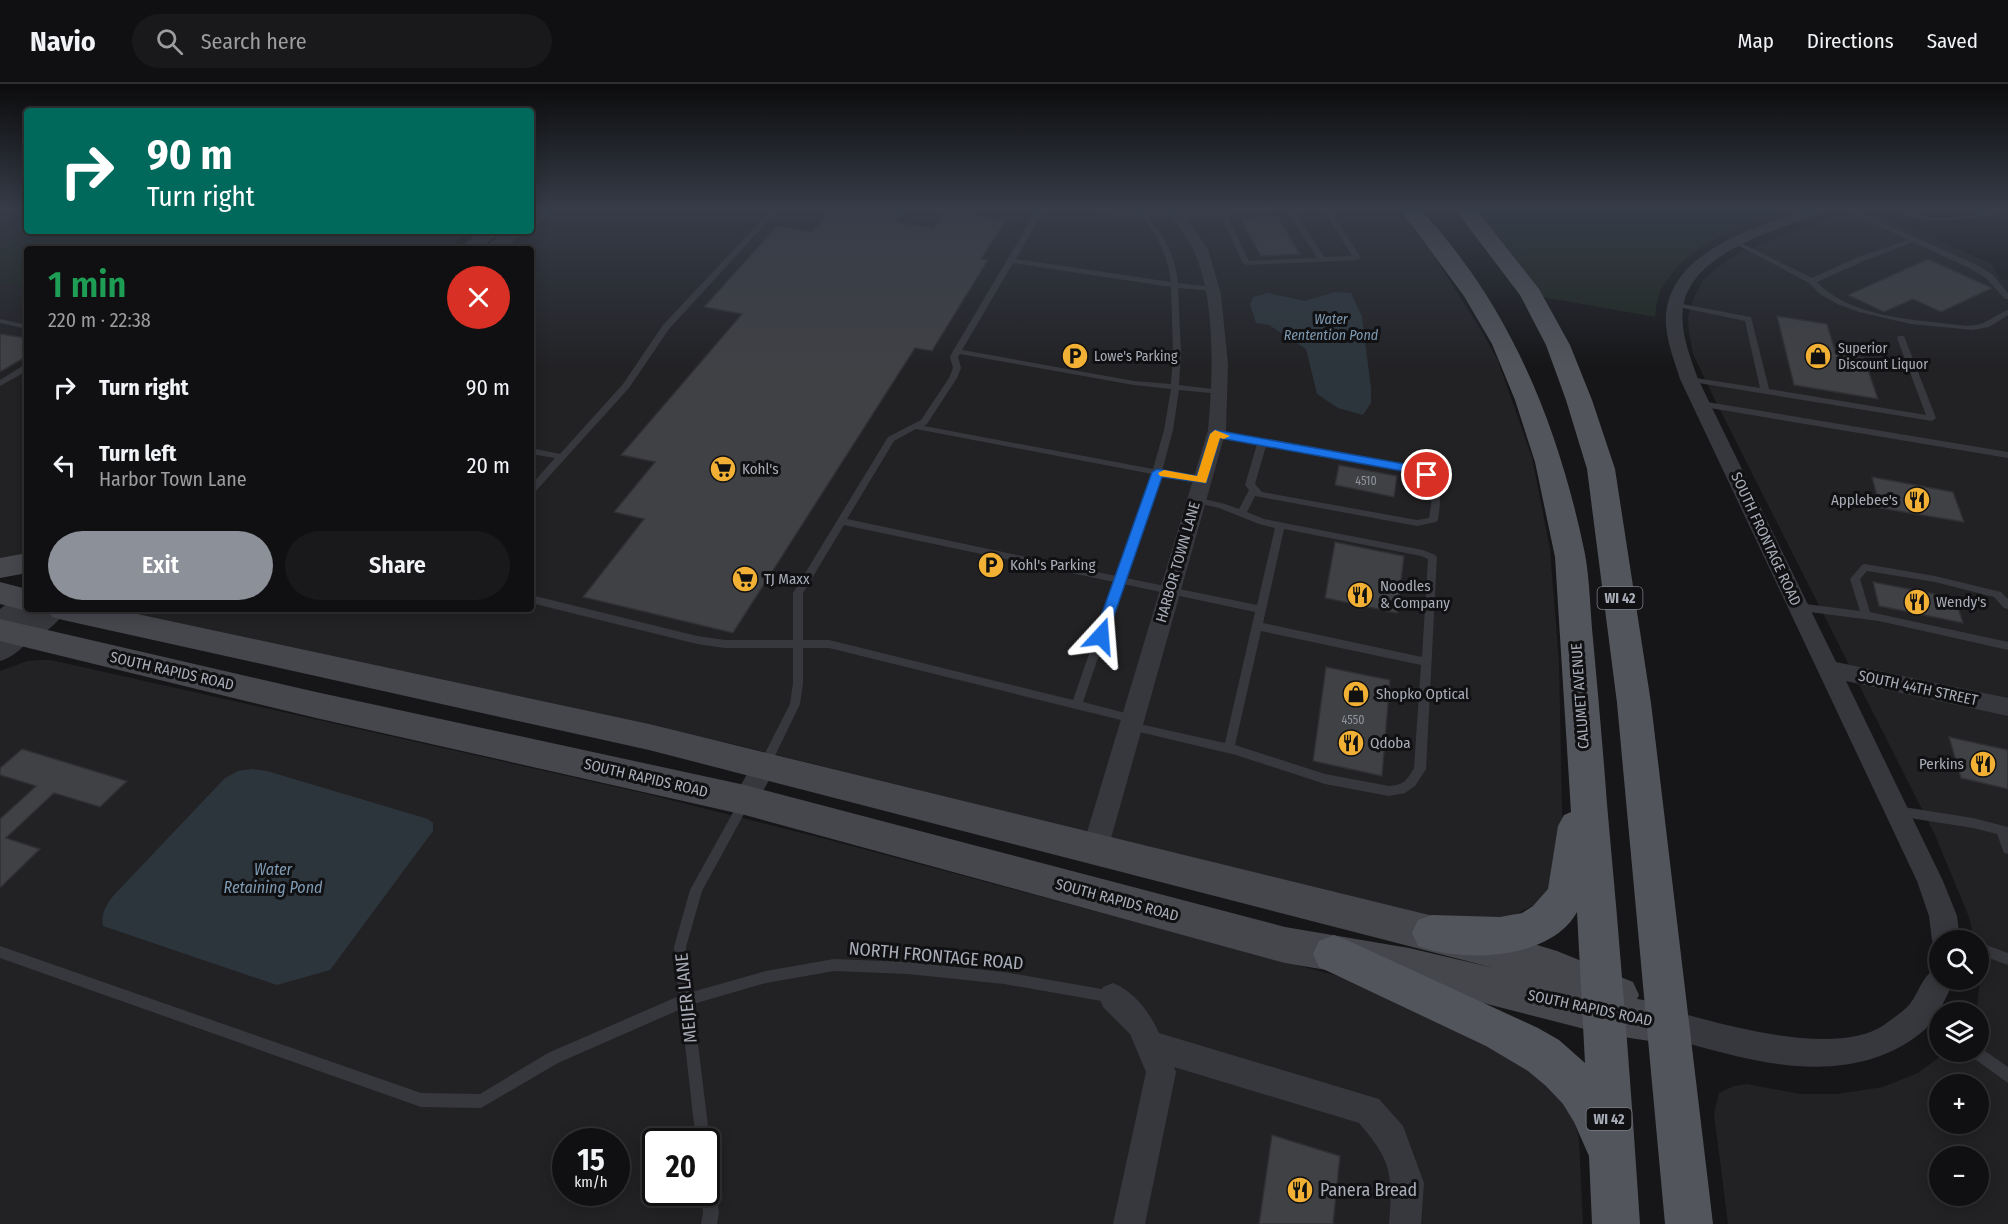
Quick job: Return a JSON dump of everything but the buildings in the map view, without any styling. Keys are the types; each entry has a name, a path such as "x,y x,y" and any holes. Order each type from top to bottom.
{"main road":[{"name":"CALUMET AVENUE","path":"1450,261 1475,295 1504,344 1528,400 1549,462 1570,557 1603,1000 1616,1224"},
{"name":"WI 42","path":"1504,261 1532,295 1558,345 1579,400 1601,469 1634,703 1670,1024 1689,1224"},
{"path":"0,568 24,564"},
{"name":"SOUTH RAPIDS ROAD","path":"0,593 12,624 316,705 745,800 1285,945 1603,1000"},
{"name":"SOUTH RAPIDS ROAD","path":"77,612 649,737 1432,933 1512,955 1603,1000 1670,1024"},
{"path":"1432,933 1478,938 1506,935 1523,931 1544,921 1558,909 1567,890 1570,876 1585,765"},
{"path":"1335,954 1402,988 1516,1037 1544,1055 1578,1089 1592,1109 1611,1163"}],"street":[{"name":"HARBOR TOWN LANE","path":"1095,849 1215,434 1221,392 1212,289 1204,261"},
{"name":"SOUTH FRONTAGE ROAD","path":"1705,261 1684,282 1674,304 1674,336 1680,358 1897,811 1936,895 1947,930"},
{"path":"12,624 46,612"},
{"name":"SOUTH 44TH STREET","path":"1828,669 2008,707"},
{"name":"MEIJER LANE","path":"745,800 765,766"},
{"path":"1113,998 1140,1024 1161,1072 1129,1224"},
{"path":"1670,1024 1771,1050 1821,1054 1857,1049 1888,1037 1916,1019 1929,1016"},
{"path":"1149,1045 1368,1110 1392,1137 1408,1183 1405,1224"}],"lane":[{"path":"534,488 626,386 666,327 727,261"},
{"path":"765,766 795,704 798,683 798,593 891,439 924,422 953,378 957,368 954,357 1010,261"},
{"path":"1019,261 1212,289"},
{"path":"1077,705 1169,434 1177,388 1174,285 1169,261"},
{"path":"1246,261 1247,263 1292,261"},
{"path":"1773,261 1812,281 1817,288 1836,300 1889,318 1972,328 1986,325 2008,312"},
{"path":"1812,281 1856,261"},
{"path":"1958,261 1989,276 2008,297"},
{"path":"1674,304 1748,319 1765,390"},
{"path":"2,323 24,327"},
{"path":"1689,379 1932,418 1901,338"},
{"path":"957,351 1177,388 1221,392"},
{"path":"0,384 24,369"},
{"path":"1701,404 2008,455"},
{"path":"534,600 697,640 725,644 829,644 1077,705 1325,779 1389,791 1401,790 1411,783 1420,769 1434,562 1432,557 1422,553 1262,522 1222,506 1199,490 1157,472 916,427"},
{"path":"1215,434 1420,471 1434,481 1437,490 1433,520 1417,524 1259,494 1253,491 1250,485 1262,443"},
{"path":"534,452 562,457"},
{"path":"1241,514 1253,491"},
{"path":"842,521 1261,610"},
{"path":"1229,749 1280,526"},
{"path":"1866,615 1855,579 1865,567 1935,579 1997,594 2008,605"},
{"path":"1798,607 1866,615 2008,646"},
{"path":"1257,626 1427,662"},
{"name":"MEIJER LANE","path":"701,1128 680,947 696,890 745,800"},
{"path":"1897,811 1973,823 2005,832 2008,849"},
{"name":"NORTH FRONTAGE ROAD","path":"0,952 421,1100 481,1101 553,1058 686,1000 766,977 834,965 908,968 1004,978 1113,998"},
{"path":"1989,952 2008,959"},
{"path":"1989,1061 2008,1076"},
{"path":"708,1224 710,1206"}],"shaded area":[{"path":"0,261 24,261 24,557 0,561"},
{"path":"0,261 24,261 24,286 0,281"},
{"path":"534,261 1437,261 1483,333 1498,361 1532,457 1550,549 1559,662 1563,852 1550,890 1534,905 1510,917 1464,925 737,745 117,612 534,612"},
{"path":"1513,261 1684,261 1672,273 1661,290 1655,317 1542,297"},
{"path":"1727,261 1986,261 1992,264 2000,279 2008,280 2008,1224 1728,1224 1714,1114 1719,1093 1734,1086 1747,1084 1800,1094 1837,1094 1883,1087 1918,1073 1933,1062 1989,1062 1989,1002 1978,1002 1979,990 1989,990 1989,930 1972,930 1969,917 1935,835 1693,354 1688,317 1693,299 1703,280"},
{"path":"51,660 643,793 822,838 1353,980 1510,1054 1554,1088 1575,1123 1579,1139 1583,1224 0,1224 0,671 27,661"}],"water":[{"name":"Water Rentention Pond","path":"1335,292 1351,293 1362,317 1371,388 1371,403 1363,415 1338,408 1317,394 1306,349 1269,325 1256,323 1250,305 1253,297 1268,293 1305,301"},
{"name":"Water Retaining Pond","path":"252,769 267,771 428,819 433,823 433,831 330,970 277,985 103,926 103,913 113,896 225,778 238,771"}],"slow traffic":[{"path":"1164,473 1202,481 1215,434 1224,436"}],"place":[{"name":"Lowe's Parking","path":"1075,356"},
{"name":"Superior Discount Liquor","path":"1818,356"},
{"name":"Kohl's","path":"723,469"},
{"name":"Applebee's","path":"1917,500"},
{"name":"Kohl's Parking","path":"991,565"},
{"name":"TJ Maxx","path":"745,579"},
{"name":"Noodles & Company","path":"1360,595"},
{"name":"Wendy's","path":"1917,602"},
{"name":"Shopko Optical","path":"1356,694"},
{"name":"Qdoba","path":"1351,743"},
{"name":"Perkins","path":"1983,764"},
{"name":"Panera Bread","path":"1300,1190"}],"route":[{"path":"1101,636 1157,472 1202,481 1215,434 1410,469 1427,475"}]}
